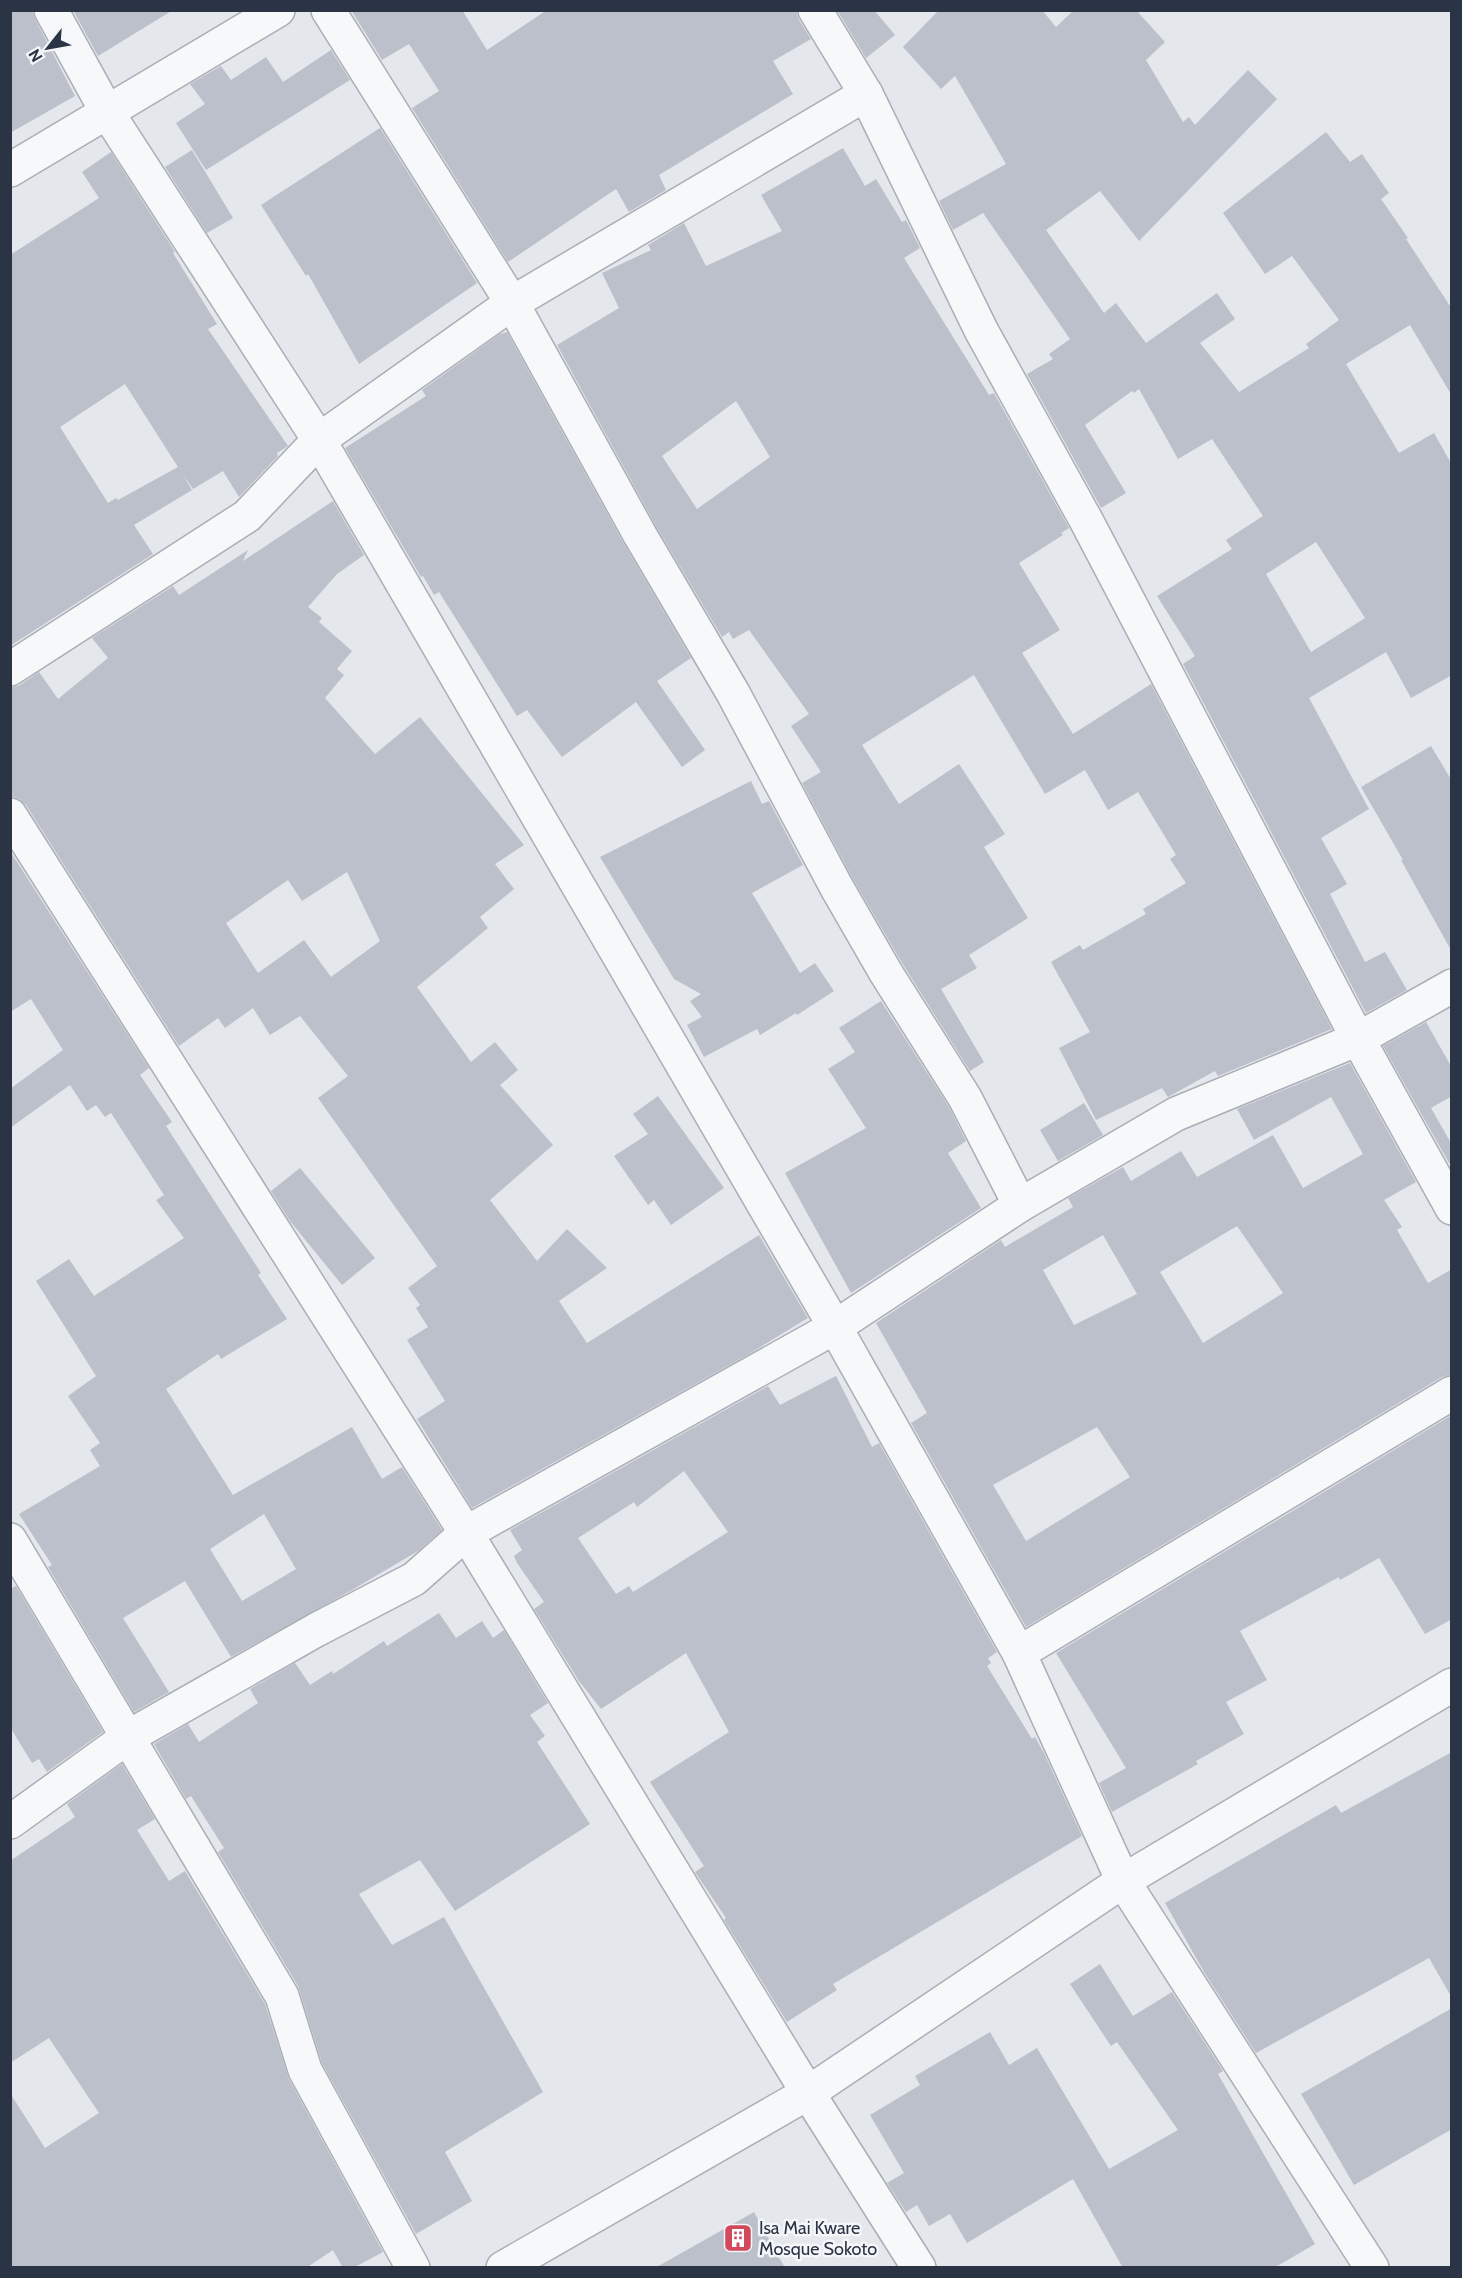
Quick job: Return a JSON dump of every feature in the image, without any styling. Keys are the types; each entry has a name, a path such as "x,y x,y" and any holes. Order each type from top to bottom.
{"street":[{"path":"51,10 107,112 319,440 835,1327 1019,1653 1123,1881 1372,2268"},
{"path":"10,170 278,10"},
{"path":"328,10 512,303 640,535 733,693 837,888 886,973 965,1098 1020,1205"},
{"path":"815,10 866,94 981,330 1087,522 1358,1039 1452,1208"},
{"path":"10,669 247,516 319,440 512,303 866,94"},
{"path":"10,815 466,1533 808,2093 919,2268"},
{"path":"10,1822 128,1737 316,1630 414,1580 466,1533 835,1327 1020,1205 1176,1114 1358,1039 1452,986"},
{"path":"1019,1653 1452,1393"},
{"path":"10,1540 282,1996 305,2070 413,2268"},
{"path":"503,2268 808,2093 1123,1881 1452,1685"}],"building":[{"path":"10,10 32,10 75,96 10,133"},
{"path":"73,10 173,10 98,56"},
{"path":"351,10 462,10 487,50 547,10 796,10 799,20 811,39 773,61 793,94 659,175 666,190 629,212 616,189 508,262 412,108 439,91 409,44 382,60"},
{"path":"837,10 874,10 895,35 866,58"},
{"path":"939,10 1042,10 1056,27 1074,10 1136,10 1165,42 1146,60 1183,122 1189,117 1195,125 1248,70 1277,99 1139,241 1100,191 1046,230 1104,313 1116,303 1146,343 1217,293 1235,319 1200,343 1239,392 1309,348 1306,344 1339,320 1292,256 1265,274 1223,213 1326,132 1350,162 1362,154 1389,193 1381,199 1452,309 1452,396 1410,325 1346,364 1399,453 1434,433 1452,465 1452,675 1411,698 1386,652 1309,698 1369,809 1321,838 1347,884 1330,894 1365,962 1385,952 1407,990 1366,1013 1183,664 1195,656 1157,596 1232,549 1226,540 1263,516 1212,439 1178,459 1139,389 1134,393 1132,391 1085,425 1126,493 1101,508 1027,374 1053,359 1049,354 1070,339 983,213 953,230 939,201 1006,164 955,76 941,89 903,47","holes":["1316,542 1365,618 1311,652 1266,574"]},
{"path":"331,50 350,80 206,170 176,123 205,104 190,84 221,66 231,80 266,57 283,82"},
{"path":"380,128 477,283 359,364 308,274 306,276 261,205"},
{"path":"843,148 865,186 876,179 902,222 906,220 920,248 904,258 989,395 994,393 1069,528 1061,533 1063,535 1019,563 1060,630 1022,653 1073,734 1151,684 1332,1029 1218,1076 1215,1071 1168,1097 1162,1088 1096,1120 1059,1048 1090,1032 1051,962 1080,945 1083,950 1146,914 1143,909 1186,883 1170,859 1176,855 1138,792 1108,810 1085,770 1045,794 974,675 862,745 899,804 959,764 1005,834 984,847 1028,918 969,955 977,968 941,989 984,1062 970,1071 902,963 853,879 802,783 821,772 791,726 809,714 749,630 733,639 729,632 722,637 656,526 557,345 619,308 602,273 651,250 648,245 684,223 706,266 782,231 761,195","holes":["736,401 770,457 697,509 662,456"]},
{"path":"192,150 233,218 207,233 165,167"},
{"path":"111,152 175,252 173,253 217,324 208,329 288,446 277,453 278,456 239,497 223,471 193,489 182,473 192,490 134,525 153,554 10,646 10,255 99,198 82,172","holes":["125,384 178,467 118,500 116,498 108,503 60,427"]},
{"path":"507,332 624,544 691,658 657,681 705,750 682,767 636,702 562,757 527,710 517,716 439,592 434,595 423,576 421,577 345,448 426,396 422,390 500,334"},
{"path":"333,501 364,555 337,574 308,607 322,618 319,622 352,651 337,669 344,675 325,698 375,754 420,717 524,845 495,864 514,889 480,917 488,928 417,987 471,1062 495,1042 518,1070 500,1085 553,1145 490,1200 537,1261 567,1229 607,1268 559,1301 587,1343 759,1235 808,1318 749,1354 472,1508 417,1419 445,1401 407,1340 428,1327 416,1308 420,1305 408,1288 437,1266 318,1098 348,1076 300,1016 270,1035 253,1008 225,1028 218,1018 179,1046 26,805 10,796 10,688 20,685 39,672 58,699 108,658 92,638 173,586 179,595 248,550 243,561","holes":["347,872 380,941 331,977 304,940 258,973 226,923 288,880 302,901"]},
{"path":"1431,746 1452,781 1452,952 1361,787"},
{"path":"751,781 762,804 769,801 803,865 752,893 800,973 815,963 834,991 760,1035 757,1029 704,1057 687,1025 702,1017 690,1001 701,994 674,979 600,857"},
{"path":"10,851 149,1068 140,1075 172,1122 166,1126 261,1273 258,1275 287,1319 221,1359 218,1354 166,1389 233,1495 352,1427 382,1479 402,1467 442,1530 418,1551 231,1657 185,1581 123,1618 169,1692 134,1712 48,1567 52,1565 19,1514 100,1466 90,1450 100,1443 68,1396 96,1376 36,1281 69,1259 94,1296 184,1238 156,1200 164,1195 111,1113 105,1117 96,1105 87,1111 70,1085 10,1128 10,1089 63,1050 31,999 10,1012","holes":["264,1514 296,1569 242,1601 210,1549"]},
{"path":"881,1001 949,1107 966,1141 948,1153 981,1208 851,1293 785,1173 866,1128 828,1069 855,1052 839,1028"},
{"path":"1426,1022 1452,1068 1452,1096 1431,1108 1452,1145 1452,1162 1449,1163 1383,1046"},
{"path":"1350,1063 1416,1182 1384,1200 1402,1227 1397,1230 1428,1283 1452,1269 1452,1374 1442,1377 1026,1627 911,1423 927,1413 876,1323 1001,1240 1005,1247 1073,1207 1068,1198 1123,1167 1131,1181 1181,1151 1197,1177 1273,1135 1303,1188 1363,1154 1331,1097 1254,1140 1237,1109","holes":["1237,1226 1283,1293 1203,1343 1160,1272","1103,1235 1137,1294 1074,1325 1043,1270","1097,1427 1130,1477 1026,1541 993,1485"]},
{"path":"658,1096 724,1188 671,1225 654,1200 648,1205 614,1156 648,1134 633,1114"},
{"path":"1084,1103 1103,1135 1058,1161 1040,1130"},
{"path":"300,1168 375,1258 342,1285 290,1221 271,1191"},
{"path":"836,1376 872,1447 879,1443 997,1652 988,1658 991,1663 987,1666 1032,1739 1035,1737 1044,1753 1082,1836 833,1984 837,1990 787,2022 724,1920 726,1918 695,1872 704,1866 650,1782 729,1732 686,1653 601,1709 579,1681 534,1609 544,1602 517,1563 514,1556 522,1550 510,1530 768,1386 780,1405","holes":["684,1471 728,1532 633,1592 629,1586 616,1594 578,1538 634,1502 637,1507"]},
{"path":"1452,1415 1452,1619 1425,1634 1379,1558 1240,1631 1267,1680 1226,1702 1244,1734 1196,1761 1198,1764 1112,1812 1099,1783 1126,1768 1056,1653"},
{"path":"16,1586 103,1732 47,1772 39,1759 32,1763 10,1727 10,1589"},
{"path":"439,1613 456,1638 482,1621 493,1638 504,1630 548,1703 530,1715 545,1736 537,1742 590,1824 455,1911 420,1860 359,1894 392,1945 444,1917 543,2092 445,2152 472,2201 416,2234 322,2063 298,1986 218,1852 224,1848 191,1796 186,1799 154,1744 188,1724 199,1742 258,1703 250,1689 295,1663 310,1685 332,1671 333,1674 384,1641 387,1646"},
{"path":"1452,1752 1452,1998 1429,1958 1256,2053 1204,1972 1165,1903 1336,1805 1341,1813"},
{"path":"122,1764 155,1819 137,1830 169,1881 185,1871 265,2004 289,2079 383,2252 353,2268 343,2268 333,2250 306,2268 10,2268 10,2093 45,2148 99,2113 49,2038 10,2063 10,1861 75,1817 67,1804"},
{"path":"1100,1964 1133,2016 1172,1992 1223,2071 1218,2074 1315,2244 1274,2268 1123,2268 1073,2179 967,2243 950,2214 929,2226 917,2205 906,2212 887,2183 904,2173 870,2115 920,2085 915,2076 990,2032 1009,2065 1037,2048 1109,2169 1178,2130 1117,2042 1111,2046 1070,1984"},
{"path":"1452,2008 1452,2129 1354,2185 1301,2094"},
{"name":"Isa Mai Kware Mosque Sokoto","path":"754,2212 785,2268 655,2268"}],"place":[{"name":"Isa Mai Kware Mosque Sokoto","path":"738,2238"}]}
